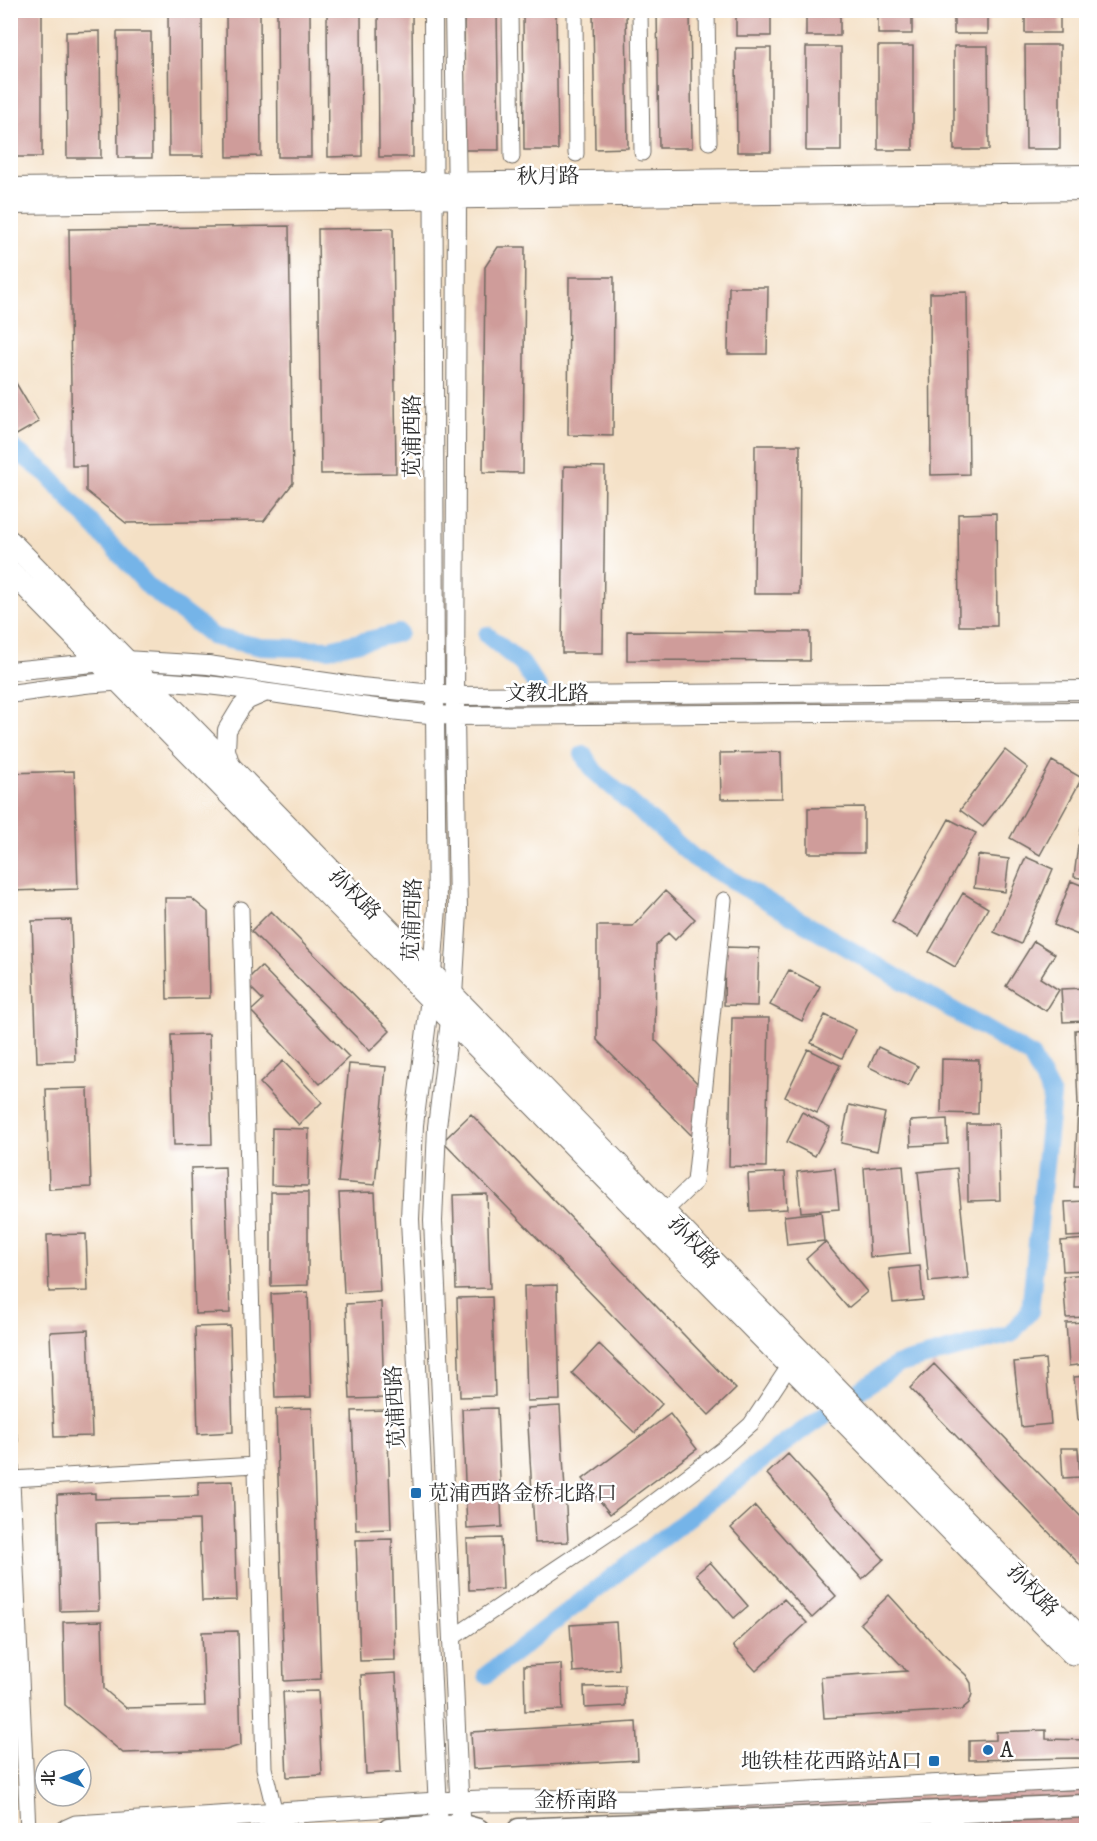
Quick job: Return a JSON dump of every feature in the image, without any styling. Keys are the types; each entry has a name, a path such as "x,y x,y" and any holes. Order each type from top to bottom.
{"main road":[{"name":"孙权路","path":"10,541 664,1212 811,1375 1086,1643 1072,1654 854,1418"},
{"name":"孙权路","path":"10,571 790,1365 811,1375"},
{"name":"金桥南路","path":"67,1830 76,1826 437,1803 651,1800 1086,1778"},
{"path":"651,1800 698,1823"},
{"path":"519,1830 1086,1806"},
{"path":"389,1830 455,1829"}],"street":[{"name":"苋浦西路","path":"433,10 437,908 430,998 414,1125 410,1219 437,1803 455,1829"},
{"name":"苋浦西路","path":"454,10 457,190 455,717 458,912 453,996 437,1127 433,1221 459,1802 455,1829"},
{"path":"510,10 512,157"},
{"path":"575,10 576,154"},
{"path":"640,10 642,153"},
{"path":"707,10 709,142"},
{"name":"秋月路","path":"10,205 457,190 1086,174"},
{"name":"秋月路","path":"10,187 434,191"},
{"name":"秋月路","path":"457,190 1086,191"},
{"name":"文教北路","path":"10,671 125,660 208,665 361,687 455,696 1086,690"},
{"name":"文教北路","path":"10,694 146,681 213,685 455,717 1086,711"},
{"path":"232,769 226,750 227,730 241,707 248,700 264,693"},
{"path":"664,1212 695,1182 724,900"},
{"path":"241,909 264,1768 275,1813"},
{"path":"452,1638 636,1515 723,1449 752,1424 790,1365"},
{"path":"10,1438 28,1830"},
{"path":"12,1479 256,1465"}],"building":[{"path":"10,10 42,10 42,157 10,157"},
{"path":"168,10 202,10 203,156 169,156"},
{"path":"226,10 260,10 261,156 227,157"},
{"path":"277,10 310,10 311,157 278,157"},
{"path":"327,10 361,10 362,156 328,157"},
{"path":"378,10 412,10 413,157 379,157"},
{"path":"464,10 497,10 499,150 465,150"},
{"path":"523,10 556,10 558,150 524,150"},
{"path":"593,10 626,10 628,148 595,149"},
{"path":"657,10 690,10 692,148 659,148"},
{"path":"736,10 771,10 771,36 736,36"},
{"path":"806,10 840,10 840,36 806,36"},
{"path":"878,10 912,10 912,34 878,34"},
{"path":"954,10 988,10 988,34 954,34"},
{"path":"1025,10 1060,10 1060,33 1025,33"},
{"path":"100,31 101,158 67,158 66,32"},
{"path":"117,32 151,32 152,158 118,158"},
{"path":"1025,45 1060,45 1060,149 1026,149"},
{"path":"878,46 913,46 913,150 878,150"},
{"path":"954,46 988,46 989,150 954,150"},
{"path":"806,47 841,47 841,151 806,151"},
{"path":"736,48 771,48 771,152 737,152"},
{"path":"289,226 293,483 264,521 126,523 86,491 86,466 72,466 69,229"},
{"path":"393,228 396,473 321,474 318,229"},
{"path":"498,247 525,247 523,473 483,472 485,267"},
{"path":"569,277 614,277 613,436 568,435"},
{"path":"729,287 768,287 767,354 728,354"},
{"path":"967,292 969,474 931,475 930,293"},
{"path":"10,373 39,422 13,437 10,433"},
{"path":"755,445 800,445 799,594 754,594"},
{"path":"564,466 605,467 603,653 562,653"},
{"path":"996,513 997,626 959,626 958,514"},
{"path":"627,631 810,632 810,661 627,660"},
{"path":"1005,750 1028,768 983,827 960,810"},
{"path":"781,752 782,798 721,799 720,753"},
{"path":"1052,761 1082,778 1040,855 1010,838"},
{"path":"74,771 78,889 10,891 10,773"},
{"path":"864,807 864,853 808,853 808,808"},
{"path":"1083,817 1086,818 1086,836 1080,835"},
{"path":"949,819 976,833 918,937 892,922"},
{"path":"1078,845 1086,846 1086,879 1074,877"},
{"path":"978,855 1009,859 1005,892 974,888"},
{"path":"1026,857 1053,869 1021,944 994,932"},
{"path":"1071,881 1086,887 1086,914 1078,935 1054,925"},
{"path":"665,891 695,919 675,940 668,933 656,945 655,1040 706,1092 697,1141 597,1040 597,926 633,926"},
{"path":"963,893 988,908 955,967 929,952"},
{"path":"165,898 191,898 208,912 210,998 167,999"},
{"path":"271,911 390,1031 370,1051 251,931"},
{"path":"71,920 75,1061 37,1062 32,921"},
{"path":"1034,941 1055,954 1040,978 1059,990 1046,1011 1006,986"},
{"path":"725,947 759,948 757,1006 724,1005"},
{"path":"261,966 349,1057 320,1084 251,1011 263,1000 245,982"},
{"path":"789,970 820,986 802,1021 770,1005"},
{"path":"1086,988 1086,1021 1063,1022 1061,989"},
{"path":"825,1015 856,1030 842,1058 811,1043"},
{"path":"732,1018 769,1018 766,1167 729,1166"},
{"path":"1086,1029 1086,1104 1078,1105 1075,1030"},
{"path":"209,1034 212,1144 174,1145 171,1035"},
{"path":"878,1047 918,1066 908,1086 869,1067"},
{"path":"808,1049 840,1065 817,1113 785,1097"},
{"path":"942,1059 979,1060 978,1114 941,1113"},
{"path":"283,1061 322,1102 299,1125 260,1083"},
{"path":"349,1064 386,1067 375,1185 338,1182"},
{"path":"88,1088 91,1187 49,1189 46,1089"},
{"path":"849,1105 885,1113 877,1151 841,1143"},
{"path":"1078,1108 1086,1109 1086,1187 1074,1187"},
{"path":"802,1112 830,1127 815,1156 787,1142"},
{"path":"471,1114 736,1389 709,1415 443,1141"},
{"path":"947,1119 948,1144 911,1146 910,1121"},
{"path":"967,1124 998,1124 1000,1200 968,1201"},
{"path":"272,1128 309,1129 308,1186 271,1185"},
{"path":"903,1165 910,1253 870,1257 864,1168"},
{"path":"225,1167 230,1313 195,1314 191,1168"},
{"path":"835,1168 839,1209 801,1212 797,1172"},
{"path":"957,1168 968,1278 929,1282 918,1172"},
{"path":"785,1172 787,1209 750,1211 748,1174"},
{"path":"271,1192 308,1192 308,1285 271,1286"},
{"path":"375,1192 380,1291 344,1293 339,1193"},
{"path":"487,1194 490,1288 456,1289 453,1195"},
{"path":"1086,1201 1086,1236 1067,1237 1065,1202"},
{"path":"821,1212 824,1241 787,1245 784,1216"},
{"path":"86,1234 88,1291 49,1292 47,1235"},
{"path":"1086,1239 1086,1270 1063,1271 1061,1241"},
{"path":"825,1242 867,1292 848,1308 806,1259"},
{"path":"920,1266 923,1300 893,1303 889,1269"},
{"path":"1086,1274 1086,1317 1066,1318 1063,1276"},
{"path":"557,1285 560,1400 527,1401 524,1286"},
{"path":"308,1292 311,1397 275,1398 271,1294"},
{"path":"492,1297 495,1396 460,1397 457,1298"},
{"path":"381,1302 384,1398 350,1399 346,1304"},
{"path":"1086,1322 1086,1364 1069,1366 1066,1323"},
{"path":"230,1326 233,1432 198,1434 195,1327"},
{"path":"88,1330 92,1436 54,1437 50,1332"},
{"path":"599,1344 662,1404 635,1433 572,1373"},
{"path":"1045,1359 1051,1424 1021,1427 1014,1362"},
{"path":"934,1364 1086,1522 1086,1571 910,1388"},
{"path":"1086,1376 1086,1419 1078,1420 1074,1377"},
{"path":"560,1406 568,1542 535,1543 527,1408"},
{"path":"312,1408 321,1679 284,1681 276,1409"},
{"path":"497,1408 502,1527 467,1529 462,1409"},
{"path":"387,1410 391,1529 356,1530 352,1411"},
{"path":"670,1414 697,1449 610,1514 583,1479"},
{"path":"1086,1424 1086,1481 1085,1481 1081,1425"},
{"path":"1061,1448 1078,1448 1080,1477 1063,1478"},
{"path":"788,1454 884,1559 862,1579 767,1474"},
{"path":"233,1481 237,1600 202,1601 199,1520 96,1523 99,1610 60,1611 57,1495 95,1493 95,1499 198,1496 198,1482"},
{"path":"755,1506 836,1596 812,1618 731,1528"},
{"path":"501,1538 503,1589 469,1590 467,1539"},
{"path":"392,1539 395,1660 360,1661 356,1540"},
{"path":"710,1562 748,1606 734,1618 696,1574"},
{"path":"889,1595 942,1653 966,1675 971,1683 972,1694 969,1703 961,1710 824,1718 821,1677 907,1671 860,1623"},
{"path":"784,1599 807,1623 756,1671 733,1646"},
{"path":"102,1621 104,1689 126,1708 205,1706 202,1632 238,1631 241,1745 226,1750 123,1753 65,1705 63,1622"},
{"path":"616,1622 619,1669 573,1672 570,1625"},
{"path":"561,1664 563,1710 525,1711 524,1666"},
{"path":"396,1673 401,1772 366,1774 361,1675"},
{"path":"625,1686 625,1706 585,1708 584,1687"},
{"path":"318,1691 322,1775 287,1777 283,1692"},
{"path":"636,1722 638,1760 473,1769 471,1732"},
{"path":"1046,1730 1046,1739 1086,1740 1086,1760 1078,1758 969,1760 969,1741 996,1740 996,1732"},
{"path":"1086,1789 1086,1830 725,1830 724,1799 762,1802"}],"waterway":[{"path":"10,446 47,474 149,587 214,637 261,647 329,649 399,633"},
{"path":"487,635 522,664 539,689"},
{"path":"486,1675 778,1448 896,1365 1011,1334 1030,1311 1052,1096 1031,1056 694,858 595,772 583,754"}],"place":[{"name":"苋浦西路金桥北路口","path":"416,1493"},
{"name":"A","path":"988,1750"},
{"name":"地铁桂花西路站A口","path":"934,1761"}]}
